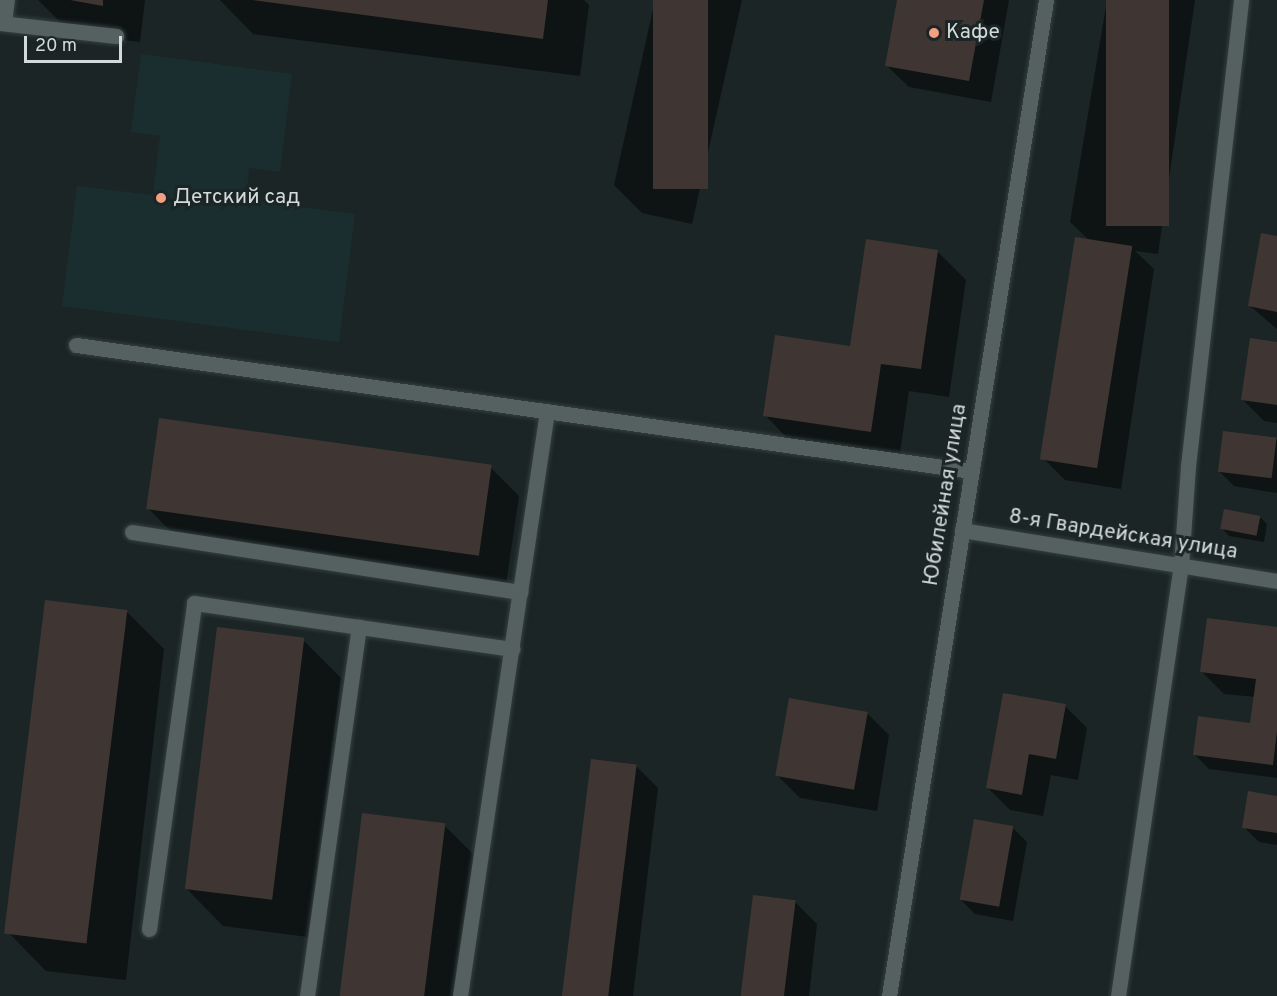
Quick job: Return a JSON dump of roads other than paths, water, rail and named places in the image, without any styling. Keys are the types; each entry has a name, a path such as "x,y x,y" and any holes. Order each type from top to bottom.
{"street":[{"path":"7,0 2,23 116,36"},
{"name":"Юбилейная улица","path":"890,996 1046,0"},
{"path":"1118,996 1181,566 1188,466 1241,0"},
{"path":"76,345 971,471"},
{"path":"460,996 547,411"},
{"name":"8-я Гвардейская улица","path":"962,530 1277,581"},
{"path":"132,532 520,592"},
{"path":"149,929 194,603 512,649"},
{"path":"307,996 359,627"}],"place":[{"name":"Кафе","path":"934,33"},
{"name":"Детский сад","path":"161,198"}]}
